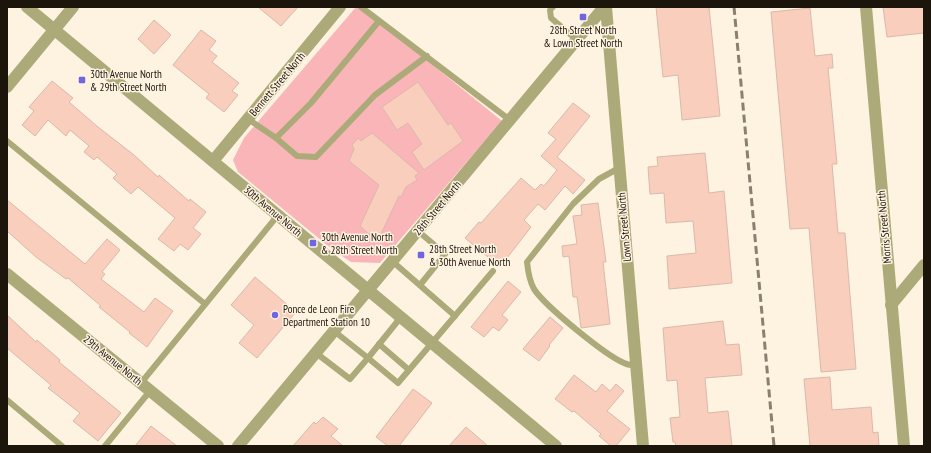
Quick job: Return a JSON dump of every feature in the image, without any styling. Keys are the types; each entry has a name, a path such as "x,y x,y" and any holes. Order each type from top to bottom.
{"street":[{"name":"30th Avenue North","path":"27,7 556,446"},
{"path":"7,87 73,7"},
{"name":"Bennett Street North","path":"213,161 340,7"},
{"name":"28th Street North","path":"238,446 605,7"},
{"name":"Lown Street North","path":"605,7 643,446"},
{"name":"Morris Street North","path":"866,7 904,446"},
{"path":"891,305 924,265"},
{"name":"29th Avenue North","path":"7,274 218,446"}],"lane":[{"path":"361,7 510,120"},
{"path":"553,7 550,10 551,18 577,40"},
{"path":"276,138 311,103 379,21"},
{"path":"248,119 276,138 297,156 316,157 375,95 427,56"},
{"path":"7,141 205,304"},
{"path":"619,168 599,179 573,204 527,262 528,275 534,289 543,301 614,357 625,364 636,366"},
{"path":"141,383 278,215"},
{"path":"418,231 445,254 420,285"},
{"path":"392,261 455,316"},
{"path":"334,330 398,383 493,272"},
{"path":"316,353 350,379 401,317"},
{"path":"379,344 409,370"},
{"path":"105,446 150,391"},
{"path":"7,400 62,446"}],"shaded area":[{"path":"356,7 361,7 502,121 380,263 351,262 333,250 238,172 233,160 244,138"}],"building":[{"path":"258,7 298,7 281,26"},
{"path":"656,7 709,7 720,116 682,120 678,75 663,77"},
{"path":"883,7 924,7 924,33 887,37"},
{"path":"810,8 815,56 832,54 833,68 828,68 837,164 832,164 838,233 845,233 856,369 821,372 809,228 790,229 771,12"},
{"path":"154,20 171,35 154,54 138,39"},
{"path":"201,30 216,41 209,50 217,56 212,62 239,83 232,91 238,95 224,112 206,98 209,94 173,65"},
{"path":"52,81 73,98 69,102 98,127 134,155 158,177 159,175 189,201 190,199 206,212 193,228 201,234 188,250 180,244 174,251 158,239 175,218 138,187 131,194 113,178 117,174 97,157 94,160 84,152 89,146 70,130 66,136 48,120 35,136 22,125 34,111 29,107"},
{"path":"418,82 448,125 451,123 463,141 424,170 412,152 422,144 408,123 397,130 382,107"},
{"path":"573,103 590,116 557,157 585,180 573,194 565,186 545,210 538,204 524,220 531,227 500,267 465,238 479,222 481,223 521,178 535,190 541,184 544,186 557,170 541,156 556,139 548,133"},
{"path":"372,133 419,173 415,176 417,180 406,187 401,197 399,196 380,236 369,234 360,226 379,185 349,161 354,149 352,145 358,138 361,141"},
{"path":"705,153 709,193 724,191 732,283 669,289 667,256 696,253 693,221 666,223 664,193 650,194 648,167 658,166 657,157"},
{"path":"7,200 85,264 107,239 120,250 102,272 105,274 101,279 144,312 155,298 173,311 147,347 99,307 101,306 68,278 66,279 36,257 7,231"},
{"path":"598,203 606,262 603,262 610,324 581,328 577,297 573,297 569,256 563,257 562,246 577,244 573,216 582,215 581,205"},
{"name":"Ponce de Leon Fire Department Station 10","path":"255,277 296,312 257,358 239,343 254,325 231,305"},
{"path":"508,281 521,292 502,315 508,320 499,331 493,327 484,337 471,327"},
{"path":"7,315 36,342 37,340 60,360 59,362 121,413 98,441 73,421 80,413 48,388 51,385 7,348"},
{"path":"550,317 563,328 549,345 550,346 539,361 523,349"},
{"path":"723,321 726,345 739,344 742,375 705,378 708,413 728,411 732,446 676,446 675,442 673,442 670,418 680,417 677,380 667,381 663,328"},
{"path":"574,375 596,392 602,384 610,391 616,384 624,391 607,411 630,429 616,446 611,446 599,436 601,434 574,411 572,412 555,399"},
{"path":"830,377 832,410 871,407 873,433 878,432 879,446 810,446 804,379"},
{"path":"413,389 432,403 399,446 388,446 376,437"},
{"path":"323,417 338,429 331,436 343,446 293,446 314,422 316,424"},
{"path":"151,426 177,446 135,446"},
{"path":"466,427 488,446 449,446"}],"railway":[{"path":"734,7 774,446"}],"place":[{"name":"28th Street North & Lown Street North","path":"583,17"},
{"name":"30th Avenue North & 29th Street North","path":"82,80"},
{"name":"30th Avenue North & 28th Street North","path":"313,243"},
{"name":"28th Street North & 30th Avenue North","path":"421,255"},
{"name":"Ponce de Leon Fire Department Station 10","path":"275,315"}]}
